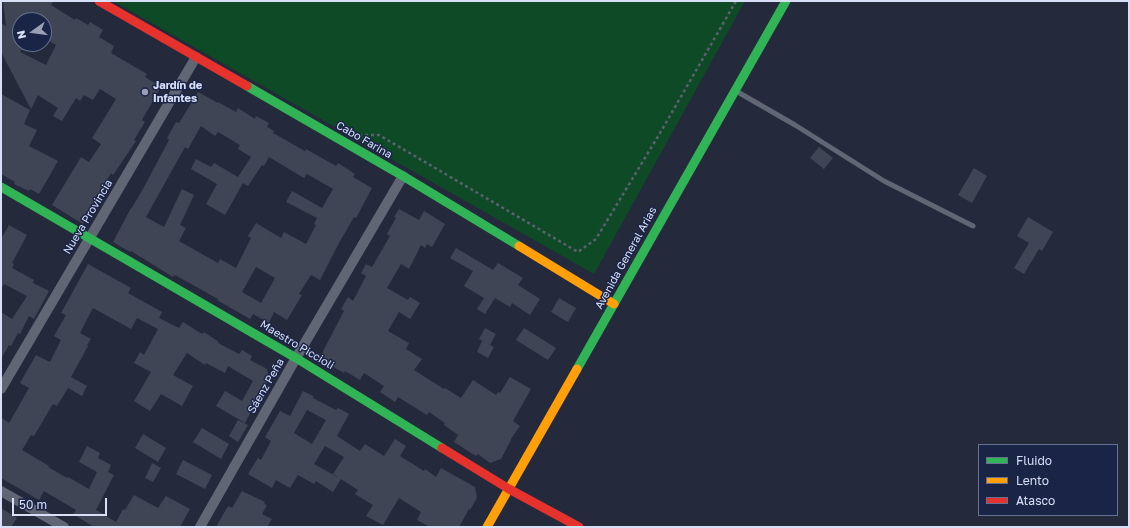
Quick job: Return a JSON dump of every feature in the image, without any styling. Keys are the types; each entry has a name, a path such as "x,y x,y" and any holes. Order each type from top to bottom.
{"street":[{"name":"Cabo Farina","path":"99,1 403,176 614,304"},
{"name":"Avenida General Arias","path":"487,527 786,1"},
{"name":"Nueva Provincia","path":"1,389 196,57"},
{"name":"Sáenz Peña","path":"200,527 296,358 403,176"},
{"name":"Maestro Piccioli","path":"1,187 296,358 509,488 579,527"},
{"path":"1,491 64,527"}],"lane":[{"path":"735,90 795,125 884,181 973,226"}],"path":[{"path":"357,135 379,135 578,252 596,239 660,133 736,1"}],"green space":[{"path":"113,1 745,1 594,274"}],"building":[{"path":"3,1 54,1 51,5 75,20 76,18 88,25 90,22 103,30 99,37 114,46 111,53 147,74 145,77 161,87 142,120 145,122 134,140 136,141 113,175 111,173 97,197 99,198 83,224 52,205 81,157 89,162 101,144 92,138 116,99 100,89 93,100 84,95 80,101 76,98 62,121 53,116 58,108 38,95 31,109 1,52 1,23 6,26"},
{"path":"198,92 236,112 238,108 255,119 256,116 269,123 267,127 274,131 273,133 336,166 338,163 355,174 353,177 372,188 356,218 354,217 339,243 320,280 311,275 299,294 302,295 287,320 274,312 269,323 253,314 250,319 217,300 218,299 175,275 173,277 131,251 130,252 113,242 169,140 167,138 176,122 179,123","holes":["201,126 215,136 218,132 240,145 238,149 251,157 238,177 214,163 211,167 196,159 191,169 217,184 206,204 225,215 243,183 248,186 262,165 264,166 269,157 304,178 307,174 333,189 322,208 292,191 286,202 317,218 314,224 316,225 306,244 284,232 281,238 256,223 248,236 251,238 236,268 220,259 218,263 179,241 186,228 180,225 194,195 182,189 164,227 146,217 185,147 188,149","256,267 275,278 261,303 242,292"]},
{"path":"1,94 30,110 24,124 37,130 29,146 58,161 39,194 30,189 29,191 14,184 15,182 1,174"},
{"path":"819,147 833,158 824,169 810,158"},
{"path":"974,168 987,176 972,203 958,195"},
{"path":"399,209 419,220 424,211 445,224 432,247 427,244 425,248 421,245 409,269 401,264 387,288 408,300 410,297 420,303 410,319 399,312 388,331 409,343 406,349 422,359 414,370 461,398 473,380 496,395 498,392 500,393 510,377 531,389 513,421 520,426 511,439 501,459 490,463 478,454 476,456 454,442 458,435 444,425 445,423 429,412 427,415 398,397 395,402 380,392 384,386 364,373 360,380 319,359 344,311 341,309 348,297 353,301 366,276 361,273 366,264 372,267 390,236 387,234"},
{"path":"1028,217 1053,232 1042,251 1039,249 1024,274 1014,268 1029,243 1017,236"},
{"path":"9,225 27,235 12,263 14,264 12,268 34,280 33,283 49,291 34,319 29,316 20,334 18,333 11,346 9,345 1,359 1,312 12,319 27,296 4,284 1,289 1,239"},
{"path":"456,248 493,270 498,263 523,278 518,285 540,299 530,315 512,303 510,307 495,298 485,314 477,309 484,298 464,286 473,271 450,258"},
{"path":"88,264 131,288 128,293 162,312 159,318 179,328 183,322 202,334 204,332 219,342 218,343 239,354 242,350 252,356 250,360 267,369 269,378 263,391 265,393 257,408 254,406 245,423 216,406 225,391 242,401 253,381 228,366 225,373 206,363 205,365 187,353 173,375 193,386 182,406 161,394 150,411 134,401 151,372 134,363 140,352 144,355 158,329 137,318 131,329 93,308 80,333 91,339 71,377 87,386 82,396 68,388 57,406 53,404 34,436 31,435 22,450 49,466 48,467 89,489 97,472 79,462 87,446 100,453 98,458 111,465 108,472 114,475 96,510 116,522 123,509 125,510 134,495 158,508 166,496 190,509 180,527 94,527 73,514 76,510 44,491 39,500 1,478 1,417 9,423 29,388 20,383 36,355 50,362 61,340 54,336 66,315 61,313"},
{"path":"559,298 576,308 568,322 551,312"},
{"path":"485,328 496,334 490,345 479,339"},
{"path":"524,328 556,348 548,360 516,340"},
{"path":"482,341 494,347 488,358 477,352"},
{"path":"303,391 336,410 338,408 349,414 337,436 360,451 365,444 384,456 395,439 406,446 400,456 424,471 425,469 436,477 441,468 475,487 477,498 459,527 430,527 417,520 421,512 399,498 383,525 366,516 373,505 355,494 358,490 341,479 333,492 316,481 314,484 298,475 290,488 276,480 272,488 248,474 258,458 261,460 271,441 265,437 280,411 290,416","holes":["307,410 326,420 312,444 294,433","325,446 344,457 333,474 340,478 314,464"]},
{"path":"238,420 248,425 238,442 229,436"},
{"path":"202,428 229,444 221,459 193,442"},
{"path":"143,434 166,448 158,462 135,448"},
{"path":"183,460 212,475 205,489 176,474"},
{"path":"152,463 161,468 153,482 145,478"},
{"path":"242,491 265,502 264,504 267,505 262,514 272,519 267,527 216,527 228,506 232,508"},
{"path":"1,508 17,518 11,527 1,527"}],"traffic: fast":[{"path":"577,369 786,1"},
{"path":"247,86 403,176 519,246"},
{"path":"1,187 296,358 442,448"}],"traffic: slow":[{"path":"519,246 614,304"},
{"path":"487,527 577,369"}],"traffic: jam":[{"path":"99,1 247,86"},
{"path":"442,448 509,489 579,527"}],"place":[{"name":"Jardín de Infantes","path":"145,92"}]}
